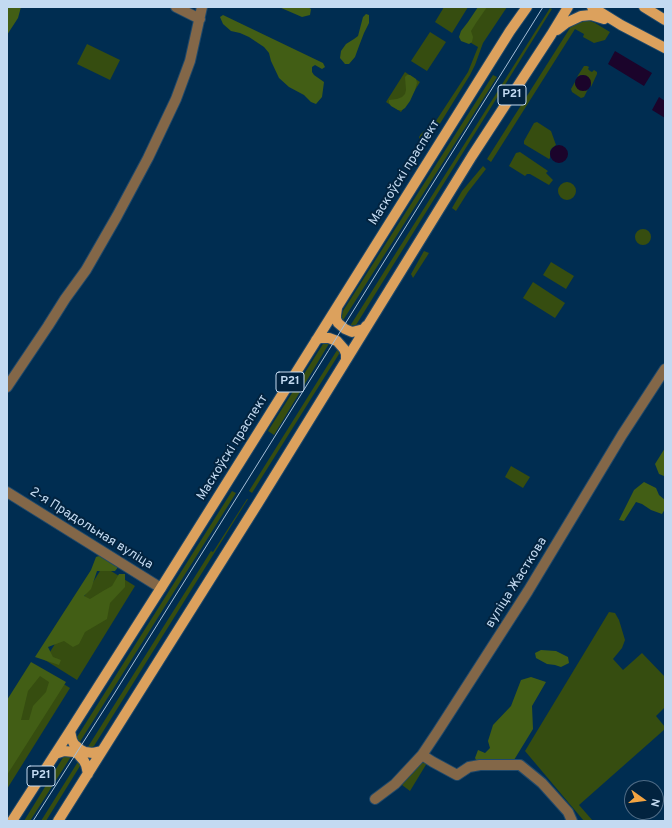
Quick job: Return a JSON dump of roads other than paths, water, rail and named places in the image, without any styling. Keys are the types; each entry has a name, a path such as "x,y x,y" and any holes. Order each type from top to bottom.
{"main road":[{"path":"510,31 518,7"},
{"name":"Маскоўскі праспект","path":"12,821 161,588 526,7"},
{"name":"Р21","path":"58,821 258,503 472,156 568,7"},
{"path":"592,7 621,25 665,48"},
{"path":"644,7 665,20"},
{"path":"551,34 566,23 581,16 591,14 621,25"},
{"path":"337,306 336,319 344,329 352,332 364,329 367,326"},
{"path":"316,340 320,338 329,338 337,341 344,349 346,359"},
{"path":"70,731 74,744 81,750 89,753 102,751"},
{"path":"55,754 69,751 78,754 86,765 88,774"}],"street":[{"path":"176,7 200,19"},
{"path":"7,387 65,298 86,270 148,158 176,99 190,61 202,7"},
{"name":"вуліца Жасткова","path":"375,799 395,784 422,755 444,723 515,611 622,435 665,369"},
{"name":"2-я Прадольная вуліца","path":"7,492 161,588"},
{"path":"422,755 457,775 469,767 480,765 520,765 542,783 568,812 572,821"}],"tram line":[{"path":"33,821 114,694 543,7"}]}
